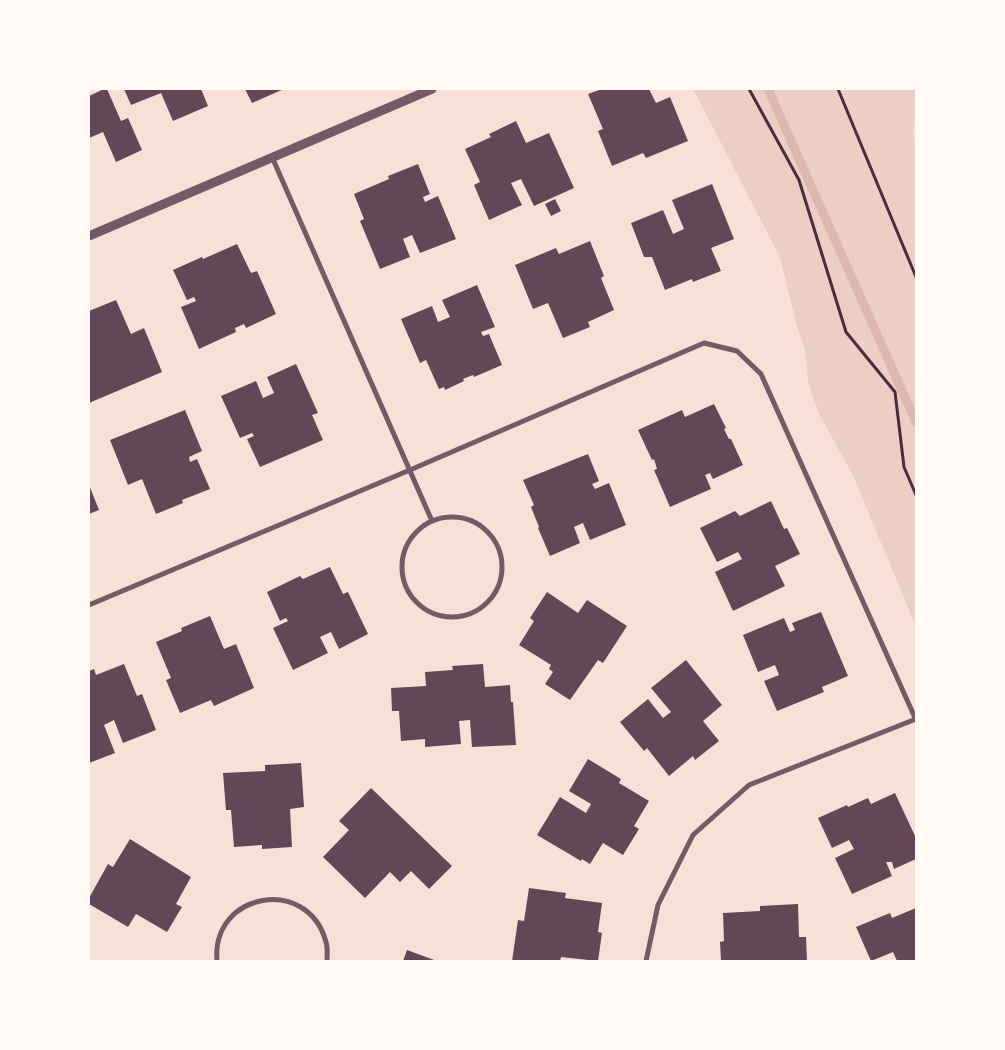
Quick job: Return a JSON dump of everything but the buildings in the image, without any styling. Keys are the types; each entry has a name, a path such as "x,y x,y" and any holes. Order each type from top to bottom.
{"street":[{"path":"89,236 432,89"},
{"path":"272,157 432,521"},
{"path":"89,605 410,470 704,343 737,351 761,374 916,719 749,785 693,835 658,905 646,961"},
{"path":"447,517 470,520 490,533 498,547 502,562 501,577 496,592 486,604 472,613 458,617 442,616 426,611 414,601 406,587 402,572 403,556 408,542 419,529 432,521 447,517"},
{"path":"217,961 220,936 228,921 240,909 256,902 272,899 291,902 308,912 320,926 327,944 327,961"}],"path":[{"path":"749,89 799,180 846,332 895,392 904,467 916,495"},
{"path":"838,89 916,277"}],"shaded area":[{"path":"693,89 916,89 916,117 913,131 916,155 916,627 853,475 820,416 808,383 805,349 798,330 780,257"}],"waterway":[{"path":"768,89 916,422"}]}
